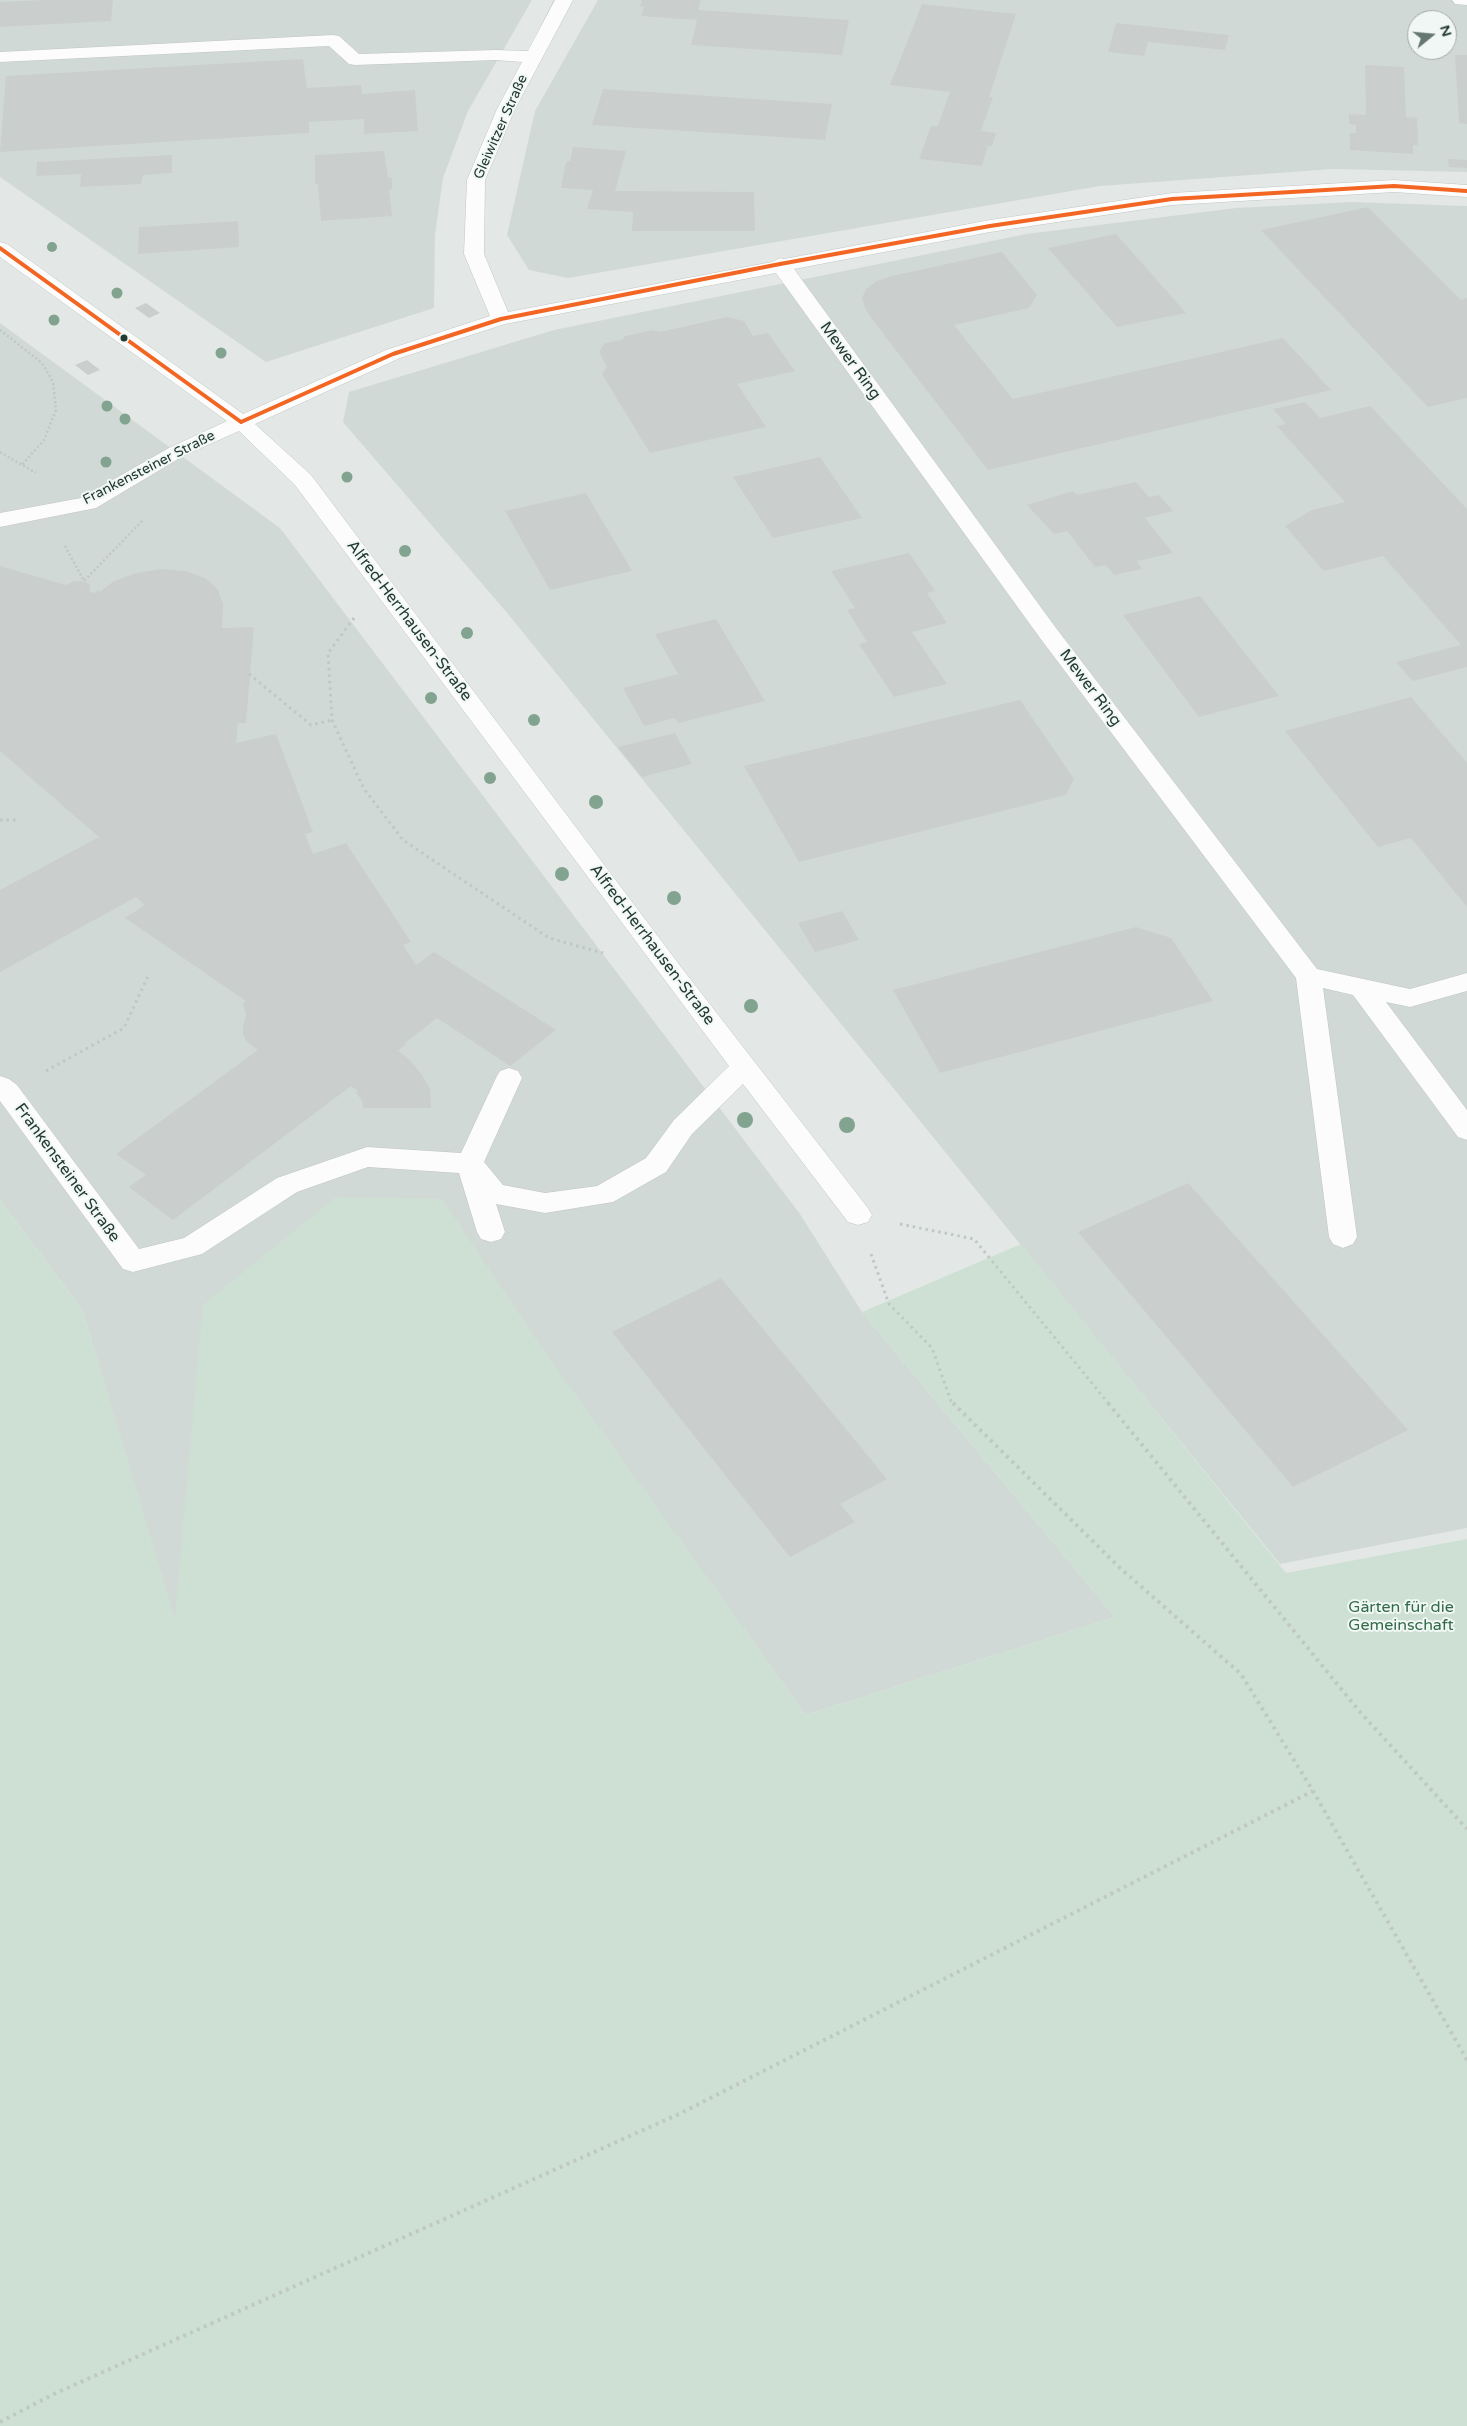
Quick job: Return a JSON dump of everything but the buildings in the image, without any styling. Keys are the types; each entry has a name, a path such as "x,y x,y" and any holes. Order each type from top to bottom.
{"street":[{"name":"Gleiwitzer Straße","path":"501,319 474,254 476,180 506,109 564,0"},
{"path":"1461,0 1467,0"},
{"path":"0,57 333,40 355,60 496,55 533,57"},
{"name":"Frankensteiner Straße","path":"0,520 88,503 176,452 393,354 501,319 780,264 990,226 1172,199 1394,186 1467,191"},
{"name":"Alfred-Herrhausen-Straße","path":"0,248 241,422 303,480 858,1216"},
{"name":"Mewer Ring","path":"780,264 1048,633 1309,976"},
{"path":"1343,1237 1309,976 1410,998 1467,982"},
{"path":"1362,988 1467,1130"},
{"path":"470,1164 495,1194 545,1202 603,1195 656,1165 683,1127 744,1067"},
{"path":"491,1232 470,1164 508,1078"},
{"name":"Frankensteiner Straße","path":"4,1089 133,1261 192,1247 287,1185 367,1157 470,1164"}],"path":[{"path":"0,330 42,363 53,382 56,410 44,440 22,465"},
{"path":"84,581 148,514"},
{"path":"381,584 328,653 332,720 364,789 403,840 549,938 606,954"},
{"path":"249,674 311,726 332,720"},
{"path":"0,820 16,820"},
{"path":"4,1089 124,1028 148,976"},
{"path":"858,1216 889,1304 932,1348 952,1401 1120,1568 1241,1674 1313,1791 1467,2060"},
{"path":"858,1216 974,1238 1360,1712 1467,1829"},
{"path":"0,2422 54,2394 679,2114 1313,1791"}],"shaded area":[{"path":"0,0 532,0 468,111 443,178 435,235 434,308 266,362 0,177"},
{"path":"598,0 1467,0 1467,172 1333,169 1100,186 568,278 529,270 507,235 535,111"},
{"path":"1352,202 1467,206 1467,1528 1280,1564 508,614 343,422 349,392 554,330 1026,234 1236,208"},
{"path":"0,323 280,528 800,1214 862,1312 1115,1617 806,1715 536,1341 175,1621 82,1309 0,1200"}],"green space":[{"name":"Gärten für die Gemeinschaft","path":"336,1197 442,1199 537,1341 806,1715 1115,1617 862,1312 1021,1244 1286,1573 1467,1539 1467,2426 0,2426 0,1200 82,1309 175,1619 203,1305"}],"transit line":[{"path":"241,422 393,354 501,319 780,264 990,226 1172,199 1394,186 1467,191"},
{"path":"0,248 241,422"}]}
